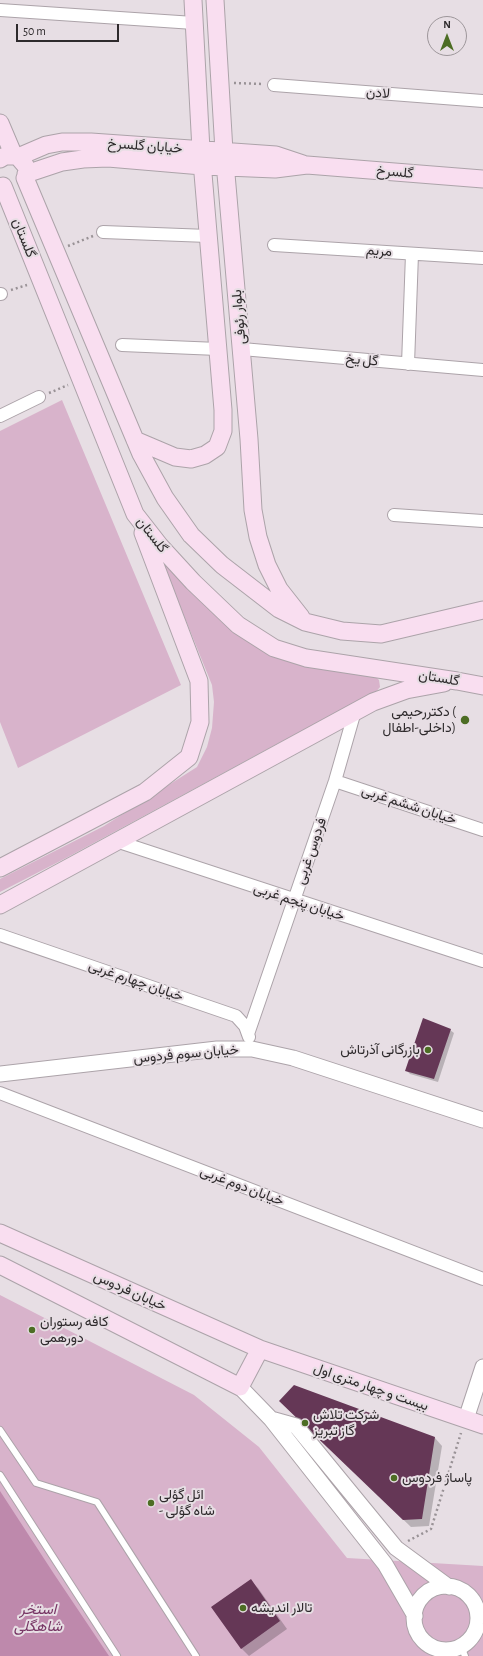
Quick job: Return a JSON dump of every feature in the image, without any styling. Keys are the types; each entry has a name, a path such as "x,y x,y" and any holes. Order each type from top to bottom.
{"main road":[{"name":"بلوار رئوفی","path":"135,440 175,457 191,459 205,455 217,448 223,431 223,410 202,158 193,0"},
{"name":"بلوار رئوفی","path":"215,0 224,159 242,349 253,510 258,537 267,565 280,590 304,622"},
{"path":"0,123 10,157"},
{"name":"خیابان گلسرخ","path":"10,157 62,142 91,142 202,158"},
{"name":"گلستان","path":"10,157 25,165 25,176 55,251 135,440 165,498 191,535 222,565 280,609 304,622 342,631 381,634 483,610"},
{"name":"خیابان گلسرخ","path":"1,184 13,187 22,183 25,176 62,162 83,159 202,158 276,162"},
{"name":"گلسرخ","path":"276,162 483,179"},
{"name":"گلستان","path":"1,184 136,514 160,546 199,588 238,625 274,648 306,658 483,686"},
{"path":"218,349 242,349"},
{"path":"0,868 145,792 189,757 200,722 199,681 136,514"},
{"path":"0,905 373,702 406,690 457,681"},
{"name":"خیابان فردوس","path":"0,1233 260,1349"},
{"path":"0,1265 240,1387 260,1349"},
{"name":"بیست و چهار متری اول","path":"260,1349 483,1425"}],"street":[{"path":"0,10 194,23"},
{"name":"لادن","path":"274,85 483,101"},
{"path":"103,232 208,236"},
{"name":"مریم","path":"274,245 483,258"},
{"path":"408,364 412,254"},
{"path":"122,345 218,349"},
{"name":"گل یخ","path":"242,349 483,370"},
{"path":"0,416 39,397"},
{"path":"394,515 483,521"},
{"name":"فردوس غربی","path":"248,1034 335,781 355,712"},
{"name":"خیابان ششم غربی","path":"335,781 483,830"},
{"name":"خیابان پنجم غربی","path":"116,841 483,961"},
{"name":"خیابان چهارم غربی","path":"0,935 236,1016 245,1026 252,1049"},
{"name":"خیابان سوم فردوس","path":"0,1074 217,1049 252,1049 293,1058 483,1120"},
{"name":"خیابان دوم غربی","path":"0,1093 483,1279"},
{"path":"466,1419 483,1367"},
{"path":"240,1387 271,1419 385,1564 414,1616"},
{"path":"271,1419 296,1426 396,1548 449,1587"},
{"path":"439,1587 449,1587 460,1590 479,1604 476,1628 463,1651 442,1650 429,1645 419,1635 415,1626 414,1616 417,1606 422,1598 430,1591 439,1587"}],"lane":[{"path":"0,1430 36,1483 98,1502 196,1656"},
{"path":"0,1475 117,1656"}],"path":[{"path":"220,82 274,85"},
{"path":"55,251 103,232"},
{"path":"1,294 41,280"},
{"path":"39,397 81,380"},
{"path":"396,1548 431,1529 466,1419"}],"shaded area":[{"path":"62,400 181,685 18,768 0,722 0,431"},
{"path":"159,554 283,659 316,668 374,675 379,680 380,687 375,693 0,892 0,879 104,826 197,767 207,747 212,728 214,702 212,685"},
{"name":"ائل گؤلی - شاه گؤلی","path":"0,1295 194,1395 259,1447 347,1558 483,1566 483,1656 0,1656"}],"water":[{"name":"استخر شاهگلی","path":"0,1491 54,1574 109,1656 0,1656"}],"building":[{"name":"بازرگانی آذرتاش","path":"423,1018 451,1029 434,1079 405,1071"},
{"name":"پاساژ فردوس","path":"294,1385 435,1437 422,1519 403,1520 279,1401"},
{"path":"251,1579 280,1621 241,1649 211,1607"}],"place":[{"name":"دکتررحیمی ( داخلی-اطفال)","path":"465,720"},
{"name":"بازرگانی آذرتاش","path":"428,1050"},
{"name":"کافه رستوران دورهمی","path":"32,1330"},
{"name":"شرکت تلاش گاز تبریز","path":"305,1423"},
{"name":"پاساژ فردوس","path":"394,1478"},
{"name":"ائل گؤلی - شاه گؤلی","path":"151,1503"},
{"name":"تالار اندیشه","path":"243,1608"}]}
